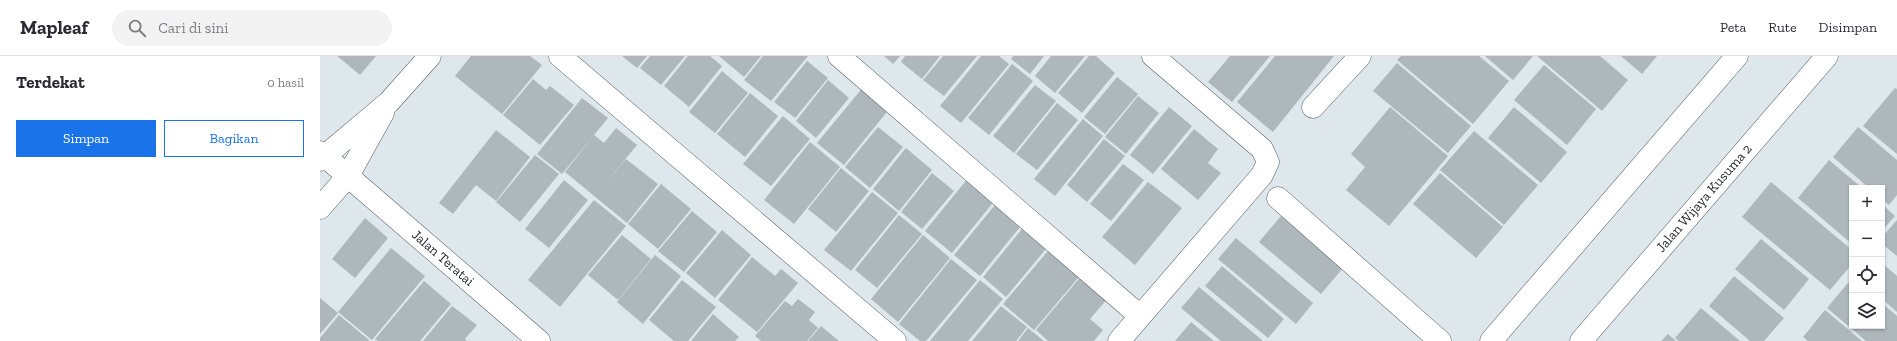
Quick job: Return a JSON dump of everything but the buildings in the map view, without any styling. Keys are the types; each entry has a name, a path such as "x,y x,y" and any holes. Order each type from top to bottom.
{"street":[{"path":"321,155 389,102 430,56"},
{"path":"560,56 895,341"},
{"path":"839,56 1140,316"},
{"path":"1119,341 1262,175 1268,162 1262,149 1153,56"},
{"path":"1313,107 1360,56"},
{"path":"1491,341 1737,56"},
{"name":"Jalan Wijaya Kusuma 2","path":"1580,341 1827,56"},
{"path":"320,208 348,176 389,102"},
{"name":"Jalan Teratai","path":"321,155 348,176 539,341"},
{"path":"1278,198 1440,341"}]}
